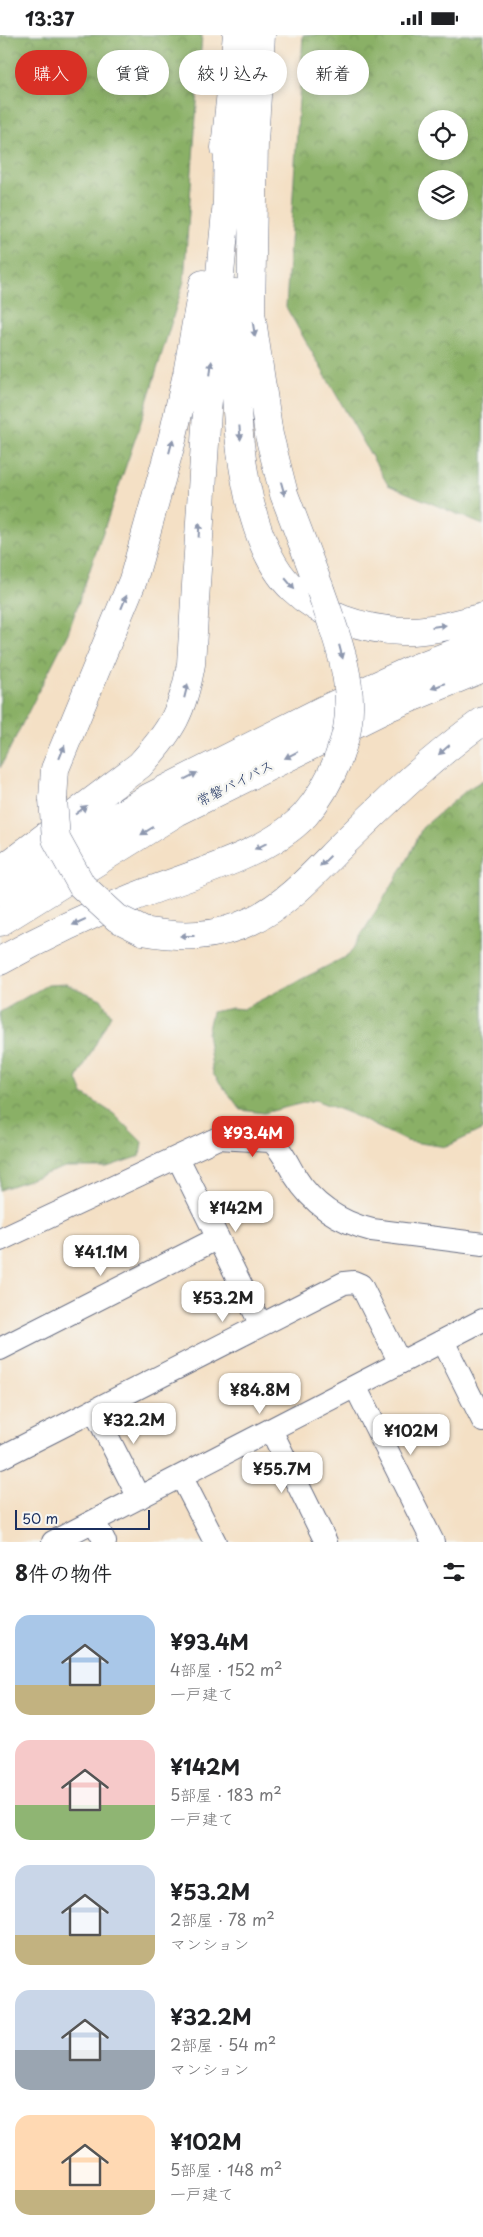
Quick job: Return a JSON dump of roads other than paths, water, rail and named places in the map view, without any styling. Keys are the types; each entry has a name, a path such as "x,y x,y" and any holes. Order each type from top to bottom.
{"highway":[{"path":"237,35 228,130 192,347 172,440 133,579 56,769 53,799 56,839 82,887 117,918 144,931 170,936 200,936 221,933 251,922 280,905 402,787 452,743 483,721"},
{"path":"0,961 133,897 237,857 275,839 305,815 329,780 347,729 349,702 344,663 320,589 284,494 269,435 251,313 254,141 261,35"},
{"path":"0,871 140,765 159,744 174,722 186,695 191,664 207,411 227,201 228,130"},
{"path":"254,141 237,212 234,319 237,399 242,455 255,521 265,547 292,589 315,606 356,625 402,631 452,625 483,617"},
{"name":"常磐バイパス","path":"0,892 50,858 150,797 324,710 413,669 483,642"},
{"name":"常磐バイパス","path":"0,922 177,812 391,705 483,668"}],"street":[{"path":"0,1240 218,1138 272,1141 277,1145 296,1178 322,1208 354,1226 372,1230 483,1243"},
{"path":"178,1157 261,1325"},
{"path":"0,1349 218,1238"},
{"path":"0,1458 344,1283 354,1282 361,1285 400,1363"},
{"path":"53,1542 483,1320"},
{"path":"443,1341 483,1421"},
{"path":"355,1386 433,1542"},
{"path":"94,1410 139,1497"},
{"path":"271,1430 326,1542"},
{"path":"181,1476 215,1542"},
{"path":"94,1521 105,1542"}]}
